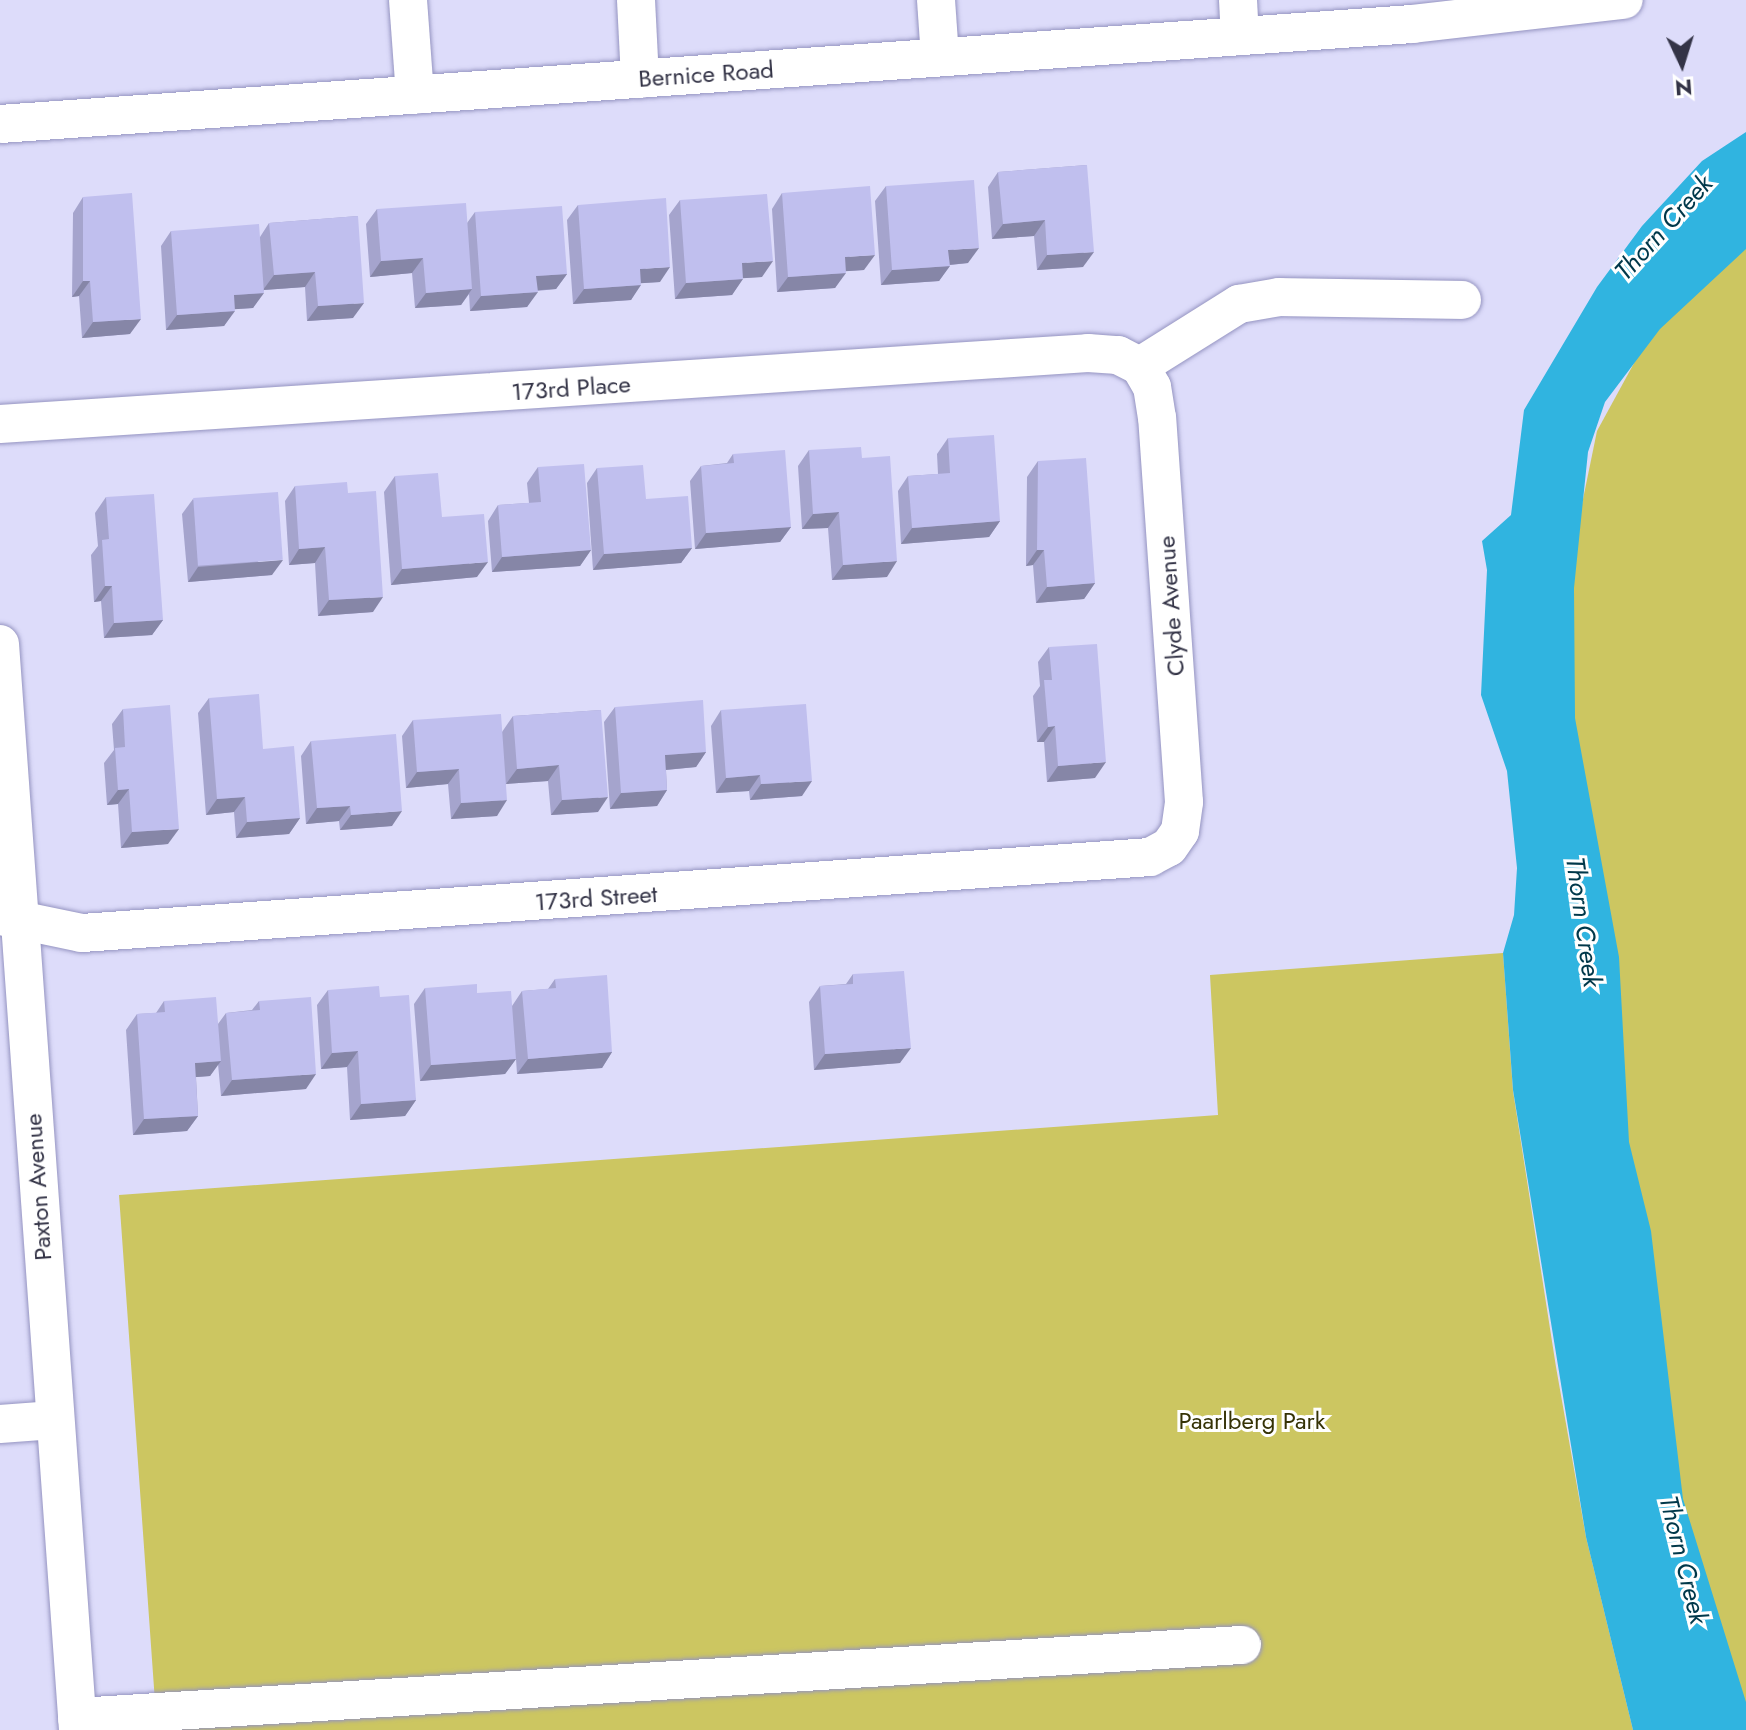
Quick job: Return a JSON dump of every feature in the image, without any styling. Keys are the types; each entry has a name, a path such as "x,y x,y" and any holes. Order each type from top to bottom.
{"street":[{"path":"408,0 415,95"},
{"path":"636,0 640,79"},
{"path":"936,0 940,57"},
{"name":"Bernice Road","path":"0,124 940,57 1239,18 1624,0"},
{"path":"1140,366 1239,304 1279,297 1462,300"},
{"name":"173rd Place","path":"0,424 1088,353 1118,355 1140,366"},
{"name":"Clyde Avenue","path":"1140,366 1152,387 1157,418 1184,802 1180,831 1169,847"},
{"name":"Paxton Avenue","path":"0,644 10,919 78,1723"},
{"name":"173rd Street","path":"10,919 82,933 1125,862 1169,847"},
{"path":"0,1424 54,1420"},
{"path":"78,1723 1242,1645"}],"green space":[{"path":"1746,221 1746,1730 1684,1730 1544,689 1597,431 1675,288"},
{"name":"Paarlberg Park","path":"1503,953 1513,1091 1556,1367 1586,1537 1633,1730 157,1730 119,1195 1218,1115 1210,975"}],"water":[{"name":"Thorn Creek","path":"1746,132 1746,249 1660,329 1605,402 1588,452 1574,588 1575,718 1619,957 1629,1142 1651,1231 1683,1499 1746,1702 1746,1730 1633,1730 1586,1537 1513,1090 1503,953 1514,915 1517,868 1507,771 1481,695 1487,570 1482,541 1511,515 1524,410 1597,287 1642,226 1702,161"}],"building":[{"path":"1087,165 1094,252 1047,255 1045,220 1003,224 998,172"},
{"path":"974,180 979,248 948,250 950,266 892,270 886,186"},
{"path":"870,186 875,255 845,257 846,273 788,277 782,193"},
{"path":"132,193 141,319 93,322 90,281 83,281 83,197"},
{"path":"767,194 773,261 742,263 743,279 686,283 680,200"},
{"path":"666,198 670,267 640,269 641,285 584,289 578,205"},
{"path":"466,203 472,289 426,293 423,258 381,261 377,209"},
{"path":"562,206 567,274 536,276 538,292 481,296 475,212"},
{"path":"358,216 364,303 318,306 315,272 274,275 269,223"},
{"path":"259,224 264,293 234,295 235,311 177,315 171,231"},
{"path":"994,435 1000,521 912,528 908,476 950,473 948,438"},
{"path":"861,447 862,458 890,456 897,561 843,565 839,512 813,514 809,450"},
{"path":"785,450 791,527 706,533 701,466 734,463 733,454"},
{"path":"1086,458 1095,583 1047,587 1044,550 1037,550 1038,461"},
{"path":"584,464 591,550 502,557 498,505 541,502 538,467"},
{"path":"643,465 646,499 688,496 692,548 604,554 597,468"},
{"path":"438,473 442,517 484,514 488,562 402,569 395,476"},
{"path":"347,482 348,493 376,491 383,597 329,600 325,547 299,549 295,486"},
{"path":"278,492 283,560 198,566 193,498"},
{"path":"154,494 163,620 114,623 112,586 105,586 102,540 109,539 106,497"},
{"path":"1097,644 1106,762 1058,766 1055,726 1048,727 1044,680 1052,680 1049,647"},
{"path":"259,694 263,749 294,746 300,818 247,822 245,797 217,799 209,698"},
{"path":"703,700 706,752 665,755 667,790 621,793 615,707"},
{"path":"806,704 812,781 761,784 760,775 726,778 721,710"},
{"path":"170,705 179,829 132,832 129,789 118,790 115,748 125,747 123,709"},
{"path":"601,710 608,797 562,800 559,765 517,769 513,716"},
{"path":"501,714 507,800 461,803 459,769 417,772 413,720"},
{"path":"396,734 402,811 351,815 350,806 317,808 311,741"},
{"path":"904,971 911,1048 825,1054 820,986 853,984 853,974"},
{"path":"607,975 612,1052 528,1059 522,991 556,988 555,979"},
{"path":"477,984 477,993 511,991 516,1059 431,1065 425,988"},
{"path":"379,986 380,997 409,995 416,1100 361,1104 358,1051 332,1053 328,990"},
{"path":"216,997 221,1061 195,1063 198,1116 144,1119 137,1014 165,1012 164,1001"},
{"path":"311,997 316,1074 232,1080 226,1013 260,1010 259,1001"}]}
